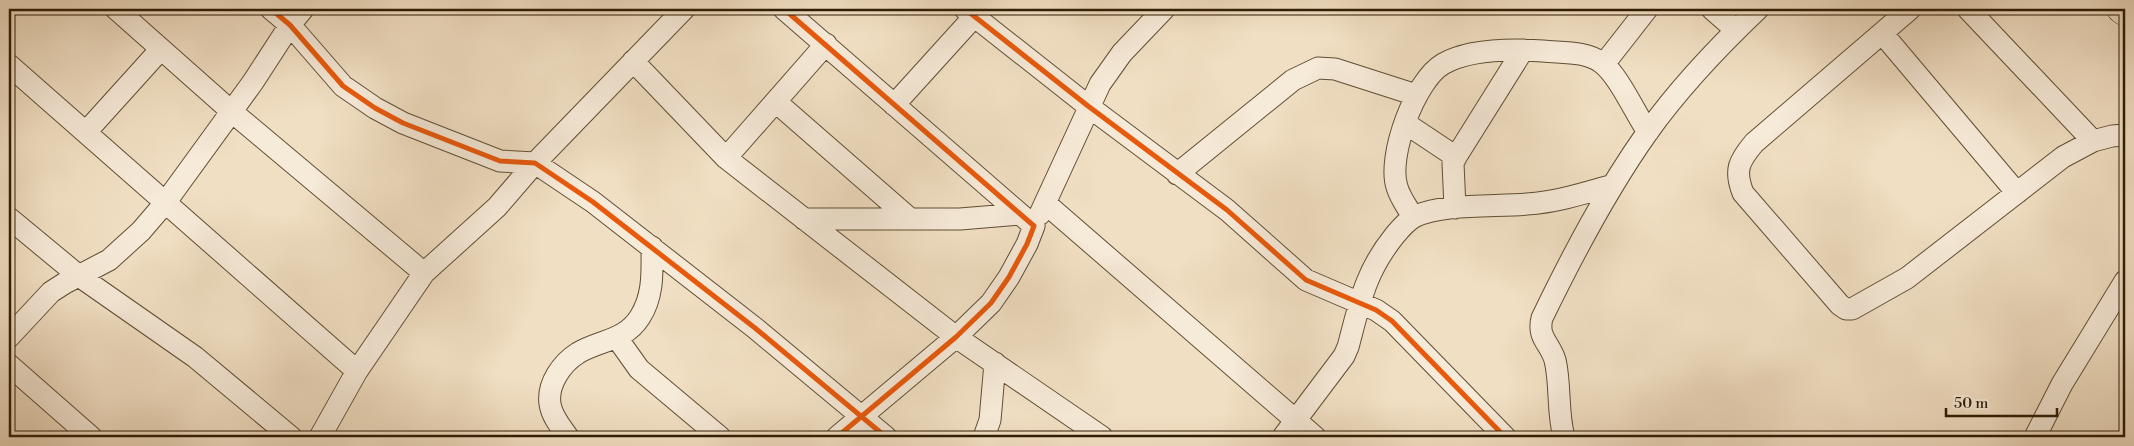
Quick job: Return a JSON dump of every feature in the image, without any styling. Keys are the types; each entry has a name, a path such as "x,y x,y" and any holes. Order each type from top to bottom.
{"main road":[{"path":"2121,9 2125,12"}],"street":[{"path":"116,9 231,110 424,273"},
{"path":"271,9 296,17 343,86 375,108 403,123 500,162 535,163 593,202 652,247 886,437"},
{"path":"320,437 357,371 424,273 496,207 535,163 684,9"},
{"path":"784,9 1027,220 1027,244 991,303 956,337 836,437"},
{"path":"804,219 1027,220 1045,203 1088,106 1110,67 1164,9"},
{"path":"1604,64 1647,9"},
{"path":"1712,9 1736,30"},
{"path":"1564,437 1560,423 1556,368 1554,358 1541,335 1542,318 1570,260 1613,185 1648,132 1704,64 1758,9"},
{"path":"1910,9 1754,143 1741,160 1738,170 1738,180 1743,192 1846,310 1907,278 2063,157 2093,141 2125,135"},
{"path":"1968,9 2093,141"},
{"path":"894,105 974,11 1088,106 1227,210 1306,280 1376,310 1404,332 1505,437"},
{"path":"9,337 51,292 64,283 109,260 125,247 166,203 231,110 253,82 296,17"},
{"path":"1882,33 2018,193"},
{"path":"726,158 826,44"},
{"path":"86,132 161,49"},
{"path":"1455,208 1453,163 1524,50"},
{"path":"1414,217 1396,187 1397,156 1405,123 1416,95 1431,73 1442,64 1455,59 1488,53 1524,50 1585,55 1604,64 1614,75 1648,132"},
{"path":"633,61 726,158 956,337 1102,437"},
{"path":"9,65 357,371"},
{"path":"1177,174 1293,80 1318,68 1335,69 1416,95"},
{"path":"776,102 909,218"},
{"path":"1405,123 1456,157"},
{"path":"1289,429 1344,356 1368,276 1375,262 1399,230 1414,217 1455,208 1547,202 1613,185"},
{"path":"1045,203 1289,429 1315,437"},
{"path":"9,218 79,276 195,357 291,437"},
{"path":"568,437 554,417 550,404 550,392 558,373 579,352 617,338 628,331 640,318 648,301 652,284 652,247"},
{"path":"2035,437 2062,384 2125,281"},
{"path":"617,338 639,369 720,437"},
{"path":"984,437 990,420 995,363"},
{"path":"9,365 91,437"}],"cycle path":[{"path":"271,9 290,25 343,86 375,108 403,123 500,161 535,163 593,202 755,328 886,437"},
{"path":"784,9 1034,226 1027,244 1009,277 991,303 956,337 837,437"},
{"path":"965,9 1088,106 1227,210 1306,280 1376,310 1392,321 1505,437"}]}
